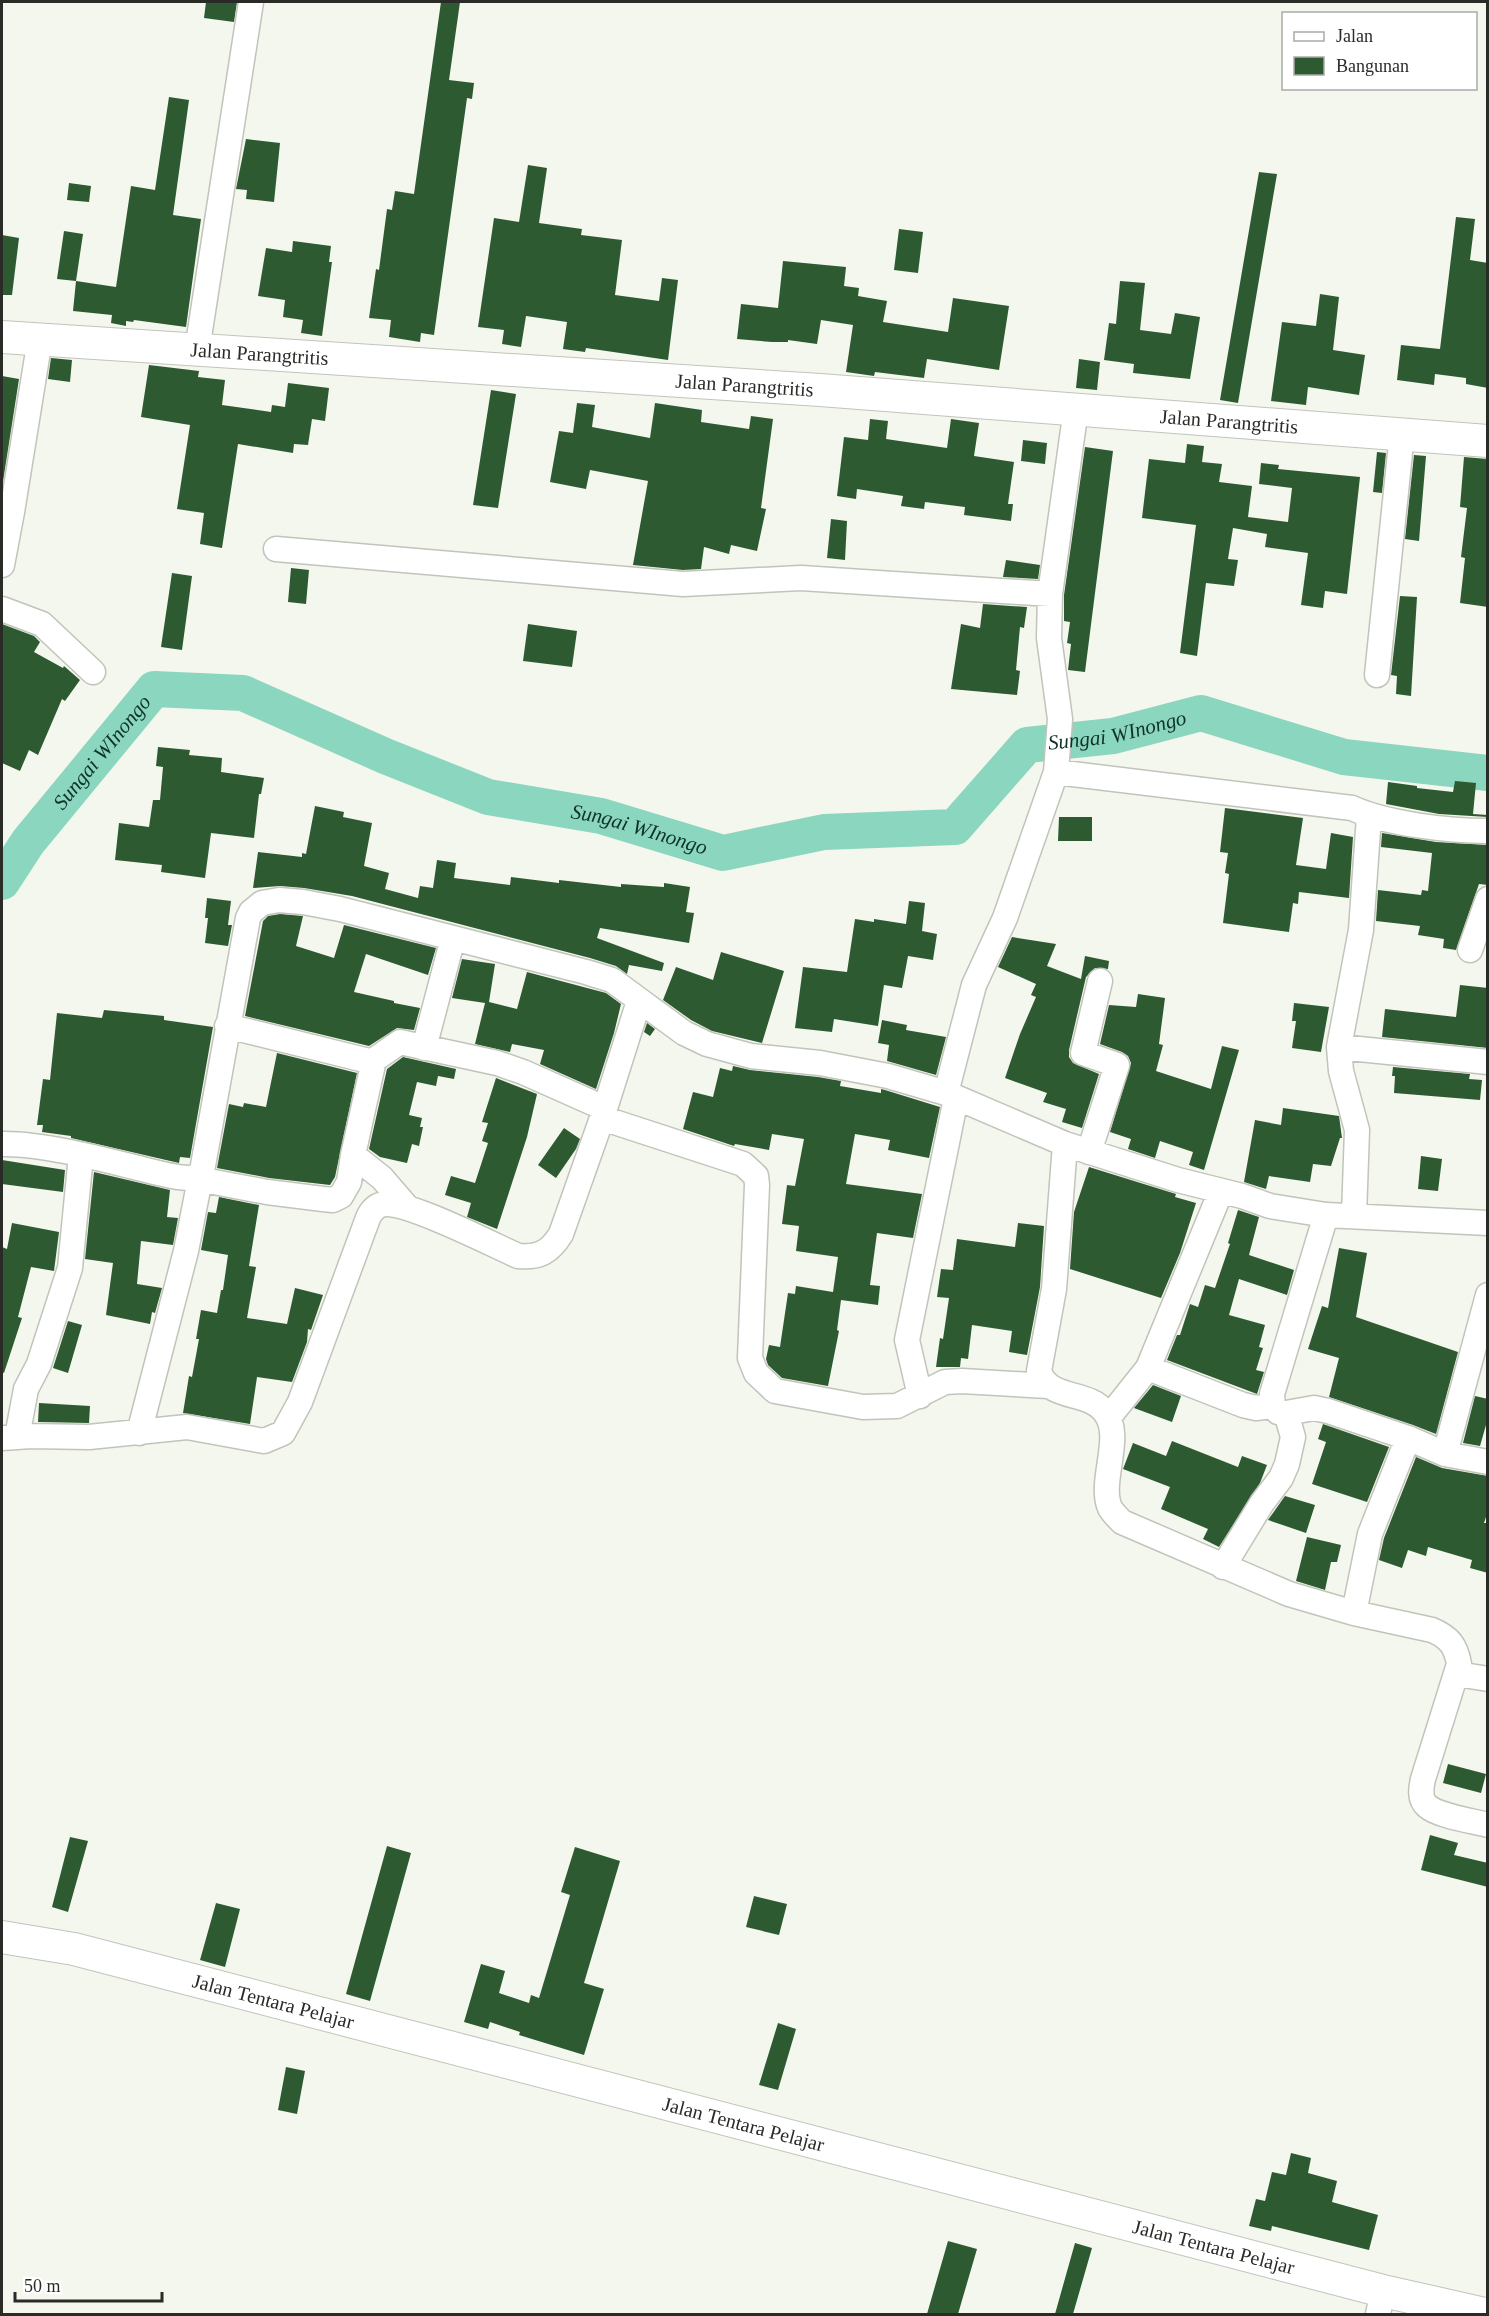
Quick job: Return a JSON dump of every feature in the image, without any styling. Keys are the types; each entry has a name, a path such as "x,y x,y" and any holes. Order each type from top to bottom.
{"main road":[{"name":"Jalan Parangtritis","path":"2,337 1076,409 1488,441"},
{"name":"Jalan Tentara Pelajar","path":"2,1937 74,1949 1380,2303 1485,2314"}],"street":[{"path":"197,350 251,2"},
{"path":"2,565 40,339"},
{"path":"920,1396 907,1340 951,1095 974,985 1005,918 1056,769 1060,719 1049,638 1050,594 1076,409"},
{"path":"1377,675 1402,434"},
{"path":"276,549 683,584 801,578 1050,594"},
{"path":"2,609 42,624 51,630 93,672"},
{"path":"1056,769 1352,808 1369,816 1458,831 1488,831"},
{"path":"1354,1215 1357,1130 1341,1071 1338,1047 1361,930 1369,816"},
{"path":"1470,950 1488,899"},
{"path":"139,1433 186,1251 197,1178 202,1171 245,925 251,912 262,903 279,900 303,902 453,938 612,980 684,1033 728,1051 751,1056 820,1063 888,1076 951,1095 1065,1144 1153,1173 1270,1206 1326,1215 1488,1223"},
{"path":"424,1048 453,938"},
{"path":"1089,1152 1117,1065 1083,1053 1100,981"},
{"path":"81,1155 70,1268 39,1364 26,1389 9,1437 89,1437 187,1427 264,1441 283,1433 300,1402 368,1218 372,1210 379,1205 407,1207 518,1256 533,1257 544,1254 554,1246 561,1234 603,1113 639,1001"},
{"path":"227,1026 346,1056 374,1060 400,1042 505,1066 603,1113 743,1164 756,1176 757,1185 750,1358 756,1373 775,1391 862,1407 897,1406 945,1382 962,1381 1048,1386 1094,1403 1109,1417 1112,1437 1108,1496 1110,1507 1122,1522 1289,1594 1354,1613 1432,1630 1444,1635 1452,1643 1459,1664 1423,1779 1422,1799 1427,1806 1436,1811 1488,1825"},
{"path":"1338,1047 1488,1062"},
{"path":"2,1144 81,1155 163,1174 197,1178 267,1192 333,1200 347,1189 374,1060"},
{"path":"1048,1386 1042,1380 1040,1360 1054,1289 1065,1144"},
{"path":"353,1155 382,1178 407,1207"},
{"path":"1109,1417 1148,1368 1221,1191"},
{"path":"1223,1567 1262,1503 1281,1478 1287,1464 1293,1437 1272,1394 1326,1215"},
{"path":"1445,1454 1488,1295"},
{"path":"1148,1368 1243,1405 1280,1410 1314,1408 1328,1411 1408,1438 1445,1454 1488,1462"},
{"path":"1354,1613 1370,1534 1408,1438"},
{"path":"1457,1674 1488,1679"}],"building":[{"path":"206,2 237,2 234,22 204,18"},
{"path":"441,2 460,2 449,80 474,83 472,99 467,98 434,335 421,333 420,342 389,337 391,320 369,318 376,269 379,270 387,209 392,210 395,191 414,194"},
{"path":"169,97 189,100 173,215 201,219 186,327 134,320 133,322 126,321 126,326 111,323 112,315 73,311 76,281 116,287 131,186 155,190"},
{"path":"246,139 280,143 274,202 246,199 247,190 236,189"},
{"path":"528,165 547,168 539,223 582,229 581,235 622,240 615,295 659,301 662,278 678,280 668,360 586,348 585,352 563,349 567,322 526,316 521,347 502,344 504,330 478,327 494,218 519,222"},
{"path":"1259,172 1277,174 1238,403 1220,400"},
{"path":"69,183 91,186 89,202 67,200"},
{"path":"1456,217 1475,219 1470,260 1488,263 1488,388 1466,384 1466,378 1435,374 1434,385 1397,380 1401,345 1440,349"},
{"path":"899,229 923,232 918,273 894,270"},
{"path":"64,231 83,234 76,281 57,279"},
{"path":"2,235 19,238 12,295 2,295"},
{"path":"293,241 331,246 329,262 332,262 322,336 301,333 303,320 283,317 285,300 258,296 266,248 292,252"},
{"path":"783,261 846,267 844,286 859,288 858,296 887,301 883,322 948,332 953,298 1009,306 999,370 927,359 924,378 875,372 874,376 846,372 853,325 821,320 817,344 788,340 788,342 772,342 737,339 741,304 778,308"},
{"path":"1120,281 1145,283 1140,330 1171,334 1175,313 1200,317 1190,379 1133,373 1134,364 1104,360 1109,323 1116,324"},
{"path":"1320,294 1339,297 1333,350 1365,355 1359,395 1308,387 1306,405 1271,401 1282,322 1316,326"},
{"path":"51,358 72,360 70,382 48,379"},
{"path":"1079,359 1100,362 1097,390 1076,388"},
{"path":"149,365 199,371 198,377 225,380 222,405 271,412 272,405 285,407 288,383 329,388 325,421 312,419 308,445 294,444 293,453 238,444 222,548 200,544 204,513 177,509 190,425 141,417"},
{"path":"2,376 19,379 2,488"},
{"path":"491,390 516,394 498,508 473,505"},
{"path":"577,403 595,405 592,427 650,438 655,403 702,410 701,422 749,429 751,416 773,419 761,508 766,509 757,551 731,545 729,554 704,547 701,569 683,570 633,565 648,481 590,470 586,489 550,482 559,431 573,433"},
{"path":"870,419 888,421 886,439 947,448 951,419 979,423 974,456 1014,462 1008,504 1013,504 1011,521 964,515 965,507 925,502 924,509 901,506 903,496 857,489 856,499 837,496 844,437 868,440"},
{"path":"1023,440 1047,443 1045,464 1021,461"},
{"path":"1187,444 1204,446 1202,462 1222,464 1219,482 1252,486 1248,517 1288,522 1292,488 1259,484 1261,463 1279,465 1278,469 1360,477 1347,594 1325,591 1323,608 1301,605 1308,553 1265,547 1267,534 1233,528 1228,559 1238,560 1234,586 1206,583 1197,656 1180,653 1196,525 1142,518 1149,459 1185,463"},
{"path":"1085,447 1113,451 1085,672 1068,670 1071,644 1067,643 1070,622 1064,621 1064,595"},
{"path":"1377,452 1386,453 1382,493 1373,492"},
{"path":"1414,455 1426,456 1419,541 1405,539"},
{"path":"1464,457 1488,459 1488,607 1460,603 1465,558 1461,557 1467,508 1460,507"},
{"path":"831,519 847,521 845,560 827,558"},
{"path":"1006,560 1040,565 1038,579 1003,577"},
{"path":"291,568 309,570 306,604 288,602"},
{"path":"172,573 192,576 182,650 161,647"},
{"path":"1400,596 1417,597 1411,696 1396,694 1397,676 1391,675"},
{"path":"983,604 1027,607 1024,628 1020,627 1016,670 1020,671 1017,695 951,689 961,624 980,628"},
{"path":"2,624 34,636 40,642 34,652 63,668 64,666 80,680 65,701 62,699 38,755 29,750 20,771 2,763"},
{"path":"528,624 577,631 572,667 523,661"},
{"path":"158,747 190,750 189,755 222,758 221,772 264,778 261,794 259,794 254,838 211,833 205,878 161,872 162,865 115,860 119,823 149,827 153,800 160,800 163,767 156,766"},
{"path":"1455,781 1476,783 1473,814 1488,815 1488,817 1439,814 1386,804 1388,782 1453,792"},
{"path":"315,806 344,812 343,817 372,823 364,866 389,873 385,889 418,898 420,886 433,888 437,860 456,863 454,878 510,885 511,877 621,887 621,884 664,887 664,883 690,887 686,912 694,913 689,943 600,928 597,938 664,963 662,971 629,965 627,974 616,966 590,958 352,896 280,886 253,888 258,852 302,857 302,853 306,854"},
{"path":"1225,808 1303,818 1296,865 1326,869 1331,833 1353,837 1349,898 1299,892 1298,904 1293,903 1289,932 1223,923 1229,874 1225,873 1228,853 1220,852"},
{"path":"1059,817 1092,817 1092,841 1058,841"},
{"path":"1382,833 1436,842 1488,845 1488,885 1479,884 1456,950 1443,948 1444,939 1418,935 1420,926 1376,921 1378,890 1421,895 1422,890 1428,891 1432,853 1381,847"},
{"path":"207,898 231,901 228,925 232,925 228,946 205,943 208,918 205,918"},
{"path":"909,901 925,903 922,931 937,934 933,960 908,956 902,988 884,985 878,1026 834,1019 832,1032 795,1028 803,967 847,972 855,919 874,922 874,919 906,924"},
{"path":"280,914 303,916 296,946 334,958 344,925 436,948 428,975 366,954 354,992 420,1008 414,1030 397,1028 369,1046 245,1016 263,921 268,916"},
{"path":"1012,937 1056,944 1047,966 1081,979 1085,956 1109,961 1108,969 1095,968 1086,977 1069,1050 1069,1057 1073,1063 1099,1074 1082,1128 1062,1122 1066,1109 1043,1102 1047,1093 1005,1078 1036,997 1031,995 1036,984 998,967"},
{"path":"721,952 784,971 762,1043 712,1031 691,1020 663,1000 676,967 713,980"},
{"path":"462,959 495,964 489,1002 517,1009 527,972 606,993 621,1004 596,1089 540,1064 544,1050 512,1044 510,1052 475,1044 485,1003 452,998"},
{"path":"1460,985 1488,988 1488,1048 1382,1037 1385,1009 1456,1017"},
{"path":"1138,994 1165,998 1159,1044 1163,1045 1156,1071 1211,1089 1222,1046 1239,1050 1204,1170 1189,1165 1193,1152 1160,1141 1155,1158 1128,1149 1131,1139 1110,1132 1131,1063 1128,1056 1122,1052 1100,1044 1109,1005 1136,1007"},
{"path":"1294,1003 1329,1007 1321,1052 1292,1048 1296,1021 1292,1021"},
{"path":"104,1010 164,1016 164,1020 213,1027 190,1158 180,1157 179,1163 71,1138 71,1136 42,1132 43,1125 37,1125 43,1079 50,1080 57,1013 102,1018"},
{"path":"882,1020 907,1025 906,1030 946,1037 936,1075 887,1061 889,1045 878,1043"},
{"path":"647,1023 655,1029 650,1036 644,1032"},
{"path":"277,1053 357,1073 335,1177 330,1185 269,1178 217,1168 229,1104 243,1107 244,1103 266,1107"},
{"path":"403,1057 456,1069 454,1079 438,1076 436,1086 417,1082 409,1115 422,1118 420,1127 423,1127 419,1146 412,1144 407,1163 380,1157 369,1149 387,1069"},
{"path":"733,1066 841,1081 840,1086 881,1093 881,1089 940,1107 929,1158 888,1150 890,1140 855,1134 846,1184 922,1194 913,1238 877,1233 870,1285 880,1286 878,1305 841,1300 837,1330 839,1331 828,1386 782,1378 768,1365 766,1359 769,1345 780,1347 788,1293 795,1294 796,1286 833,1292 838,1257 796,1251 799,1226 782,1224 787,1185 795,1186 804,1139 772,1134 769,1150 735,1144 734,1146 683,1129 693,1092 713,1097 720,1068 732,1071"},
{"path":"1393,1067 1470,1074 1469,1079 1482,1080 1480,1100 1394,1093"},
{"path":"496,1078 537,1094 527,1137 497,1229 467,1217 471,1203 445,1195 451,1176 475,1183 488,1143 482,1141 488,1123 482,1122"},
{"path":"1283,1108 1339,1116 1342,1138 1340,1138 1331,1166 1313,1164 1310,1182 1269,1176 1266,1189 1244,1182 1255,1120 1281,1125"},
{"path":"564,1128 580,1139 576,1149 556,1178 538,1165"},
{"path":"1421,1156 1442,1159 1438,1191 1418,1189"},
{"path":"2,1160 65,1170 63,1192 2,1184"},
{"path":"1089,1167 1176,1194 1175,1197 1196,1203 1180,1253 1161,1298 1070,1269 1074,1212"},
{"path":"94,1172 170,1190 167,1217 178,1218 173,1245 141,1241 137,1284 162,1288 155,1313 152,1312 150,1324 106,1315 113,1263 85,1259"},
{"path":"219,1197 259,1205 249,1266 256,1267 247,1318 287,1324 295,1288 323,1295 311,1330 308,1329 307,1342 292,1382 257,1377 250,1424 183,1413 189,1376 192,1377 199,1339 196,1339 201,1310 217,1313 221,1290 223,1290 228,1255 201,1250 208,1212 216,1213"},
{"path":"1238,1210 1259,1217 1249,1255 1294,1270 1287,1295 1239,1279 1229,1315 1265,1325 1259,1347 1263,1348 1256,1370 1264,1372 1257,1394 1167,1360 1177,1335 1180,1335 1190,1304 1198,1307 1205,1285 1215,1288 1230,1244 1228,1243"},
{"path":"12,1223 59,1232 54,1271 31,1267 18,1317 22,1318 4,1373 2,1372 2,1247 7,1249"},
{"path":"1018,1223 1044,1226 1040,1287 1027,1355 1009,1352 1012,1331 972,1325 968,1359 961,1358 960,1367 936,1367 949,1298 937,1297 941,1269 953,1270 957,1239 1015,1247"},
{"path":"1339,1248 1367,1253 1356,1317 1458,1352 1436,1434 1329,1397 1339,1358 1308,1349 1322,1306 1328,1308"},
{"path":"68,1321 82,1325 68,1373 53,1368"},
{"path":"1153,1385 1181,1396 1172,1422 1134,1408"},
{"path":"1475,1396 1488,1399 1488,1418 1480,1446 1463,1443"},
{"path":"39,1403 90,1406 89,1423 38,1422"},
{"path":"1323,1424 1389,1447 1367,1502 1312,1484 1326,1442 1318,1439"},
{"path":"1172,1441 1238,1467 1242,1456 1267,1465 1260,1483 1219,1547 1203,1539 1208,1529 1161,1509 1170,1487 1123,1469 1133,1443 1166,1456"},
{"path":"1416,1457 1442,1468 1488,1476 1488,1511 1484,1523 1488,1523 1488,1573 1470,1568 1472,1560 1428,1547 1426,1556 1408,1550 1402,1568 1379,1560 1384,1538"},
{"path":"1285,1496 1315,1505 1306,1533 1268,1520"},
{"path":"1307,1537 1341,1545 1337,1562 1331,1562 1325,1590 1296,1581"},
{"path":"1448,1764 1486,1774 1481,1793 1443,1783"},
{"path":"1430,1835 1458,1843 1454,1855 1488,1863 1488,1887 1421,1870"},
{"path":"70,1837 88,1841 68,1912 52,1907"},
{"path":"387,1846 411,1853 370,2001 346,1994"},
{"path":"575,1847 620,1861 584,1983 604,1989 584,2055 519,2035 520,2032 490,2022 488,2029 464,2022 481,1964 505,1971 499,1993 529,2003 531,1995 539,1998 570,1895 561,1892"},
{"path":"754,1896 787,1904 779,1935 746,1927"},
{"path":"216,1903 240,1909 225,1967 200,1960"},
{"path":"778,2023 796,2029 778,2090 759,2085"},
{"path":"286,2067 305,2071 297,2114 278,2110"},
{"path":"1291,2153 1311,2158 1308,2173 1337,2181 1332,2202 1378,2215 1369,2250 1272,2226 1271,2231 1249,2226 1256,2199 1265,2201 1272,2172 1286,2175"},
{"path":"948,2241 977,2249 958,2314 927,2314"},
{"path":"1075,2243 1092,2248 1073,2314 1055,2314"}],"waterway":[{"name":"Sungai WInongo","path":"2,882 28,842 154,689 243,693 385,756 488,797 601,816 723,853 824,832 955,827 1027,745 1113,736 1201,713 1344,757 1488,773"}]}
